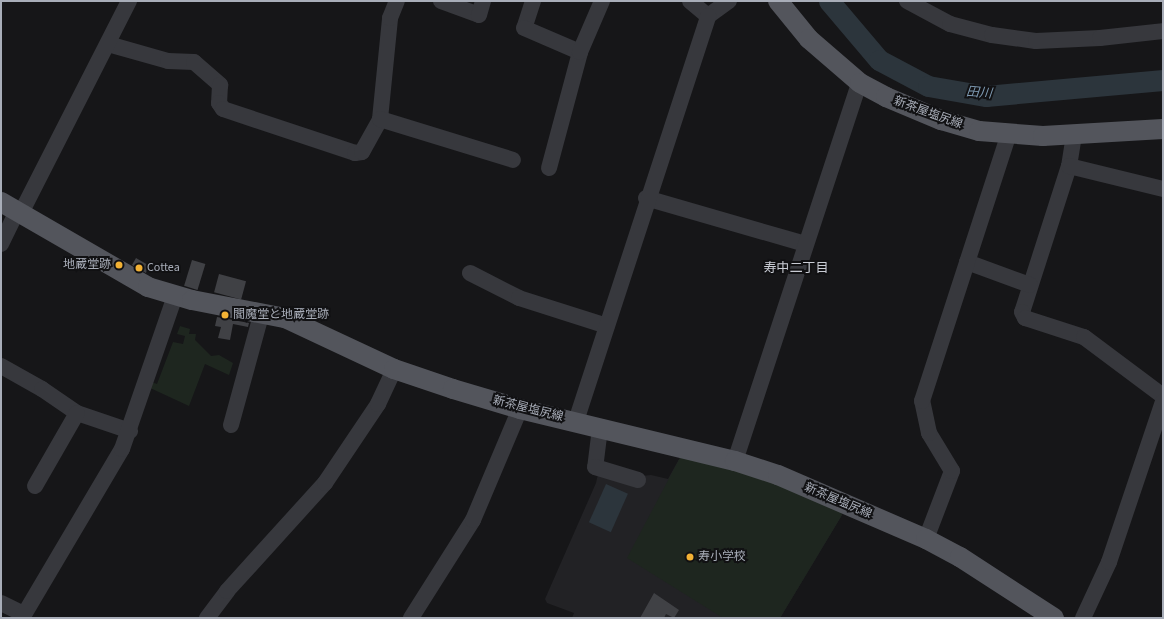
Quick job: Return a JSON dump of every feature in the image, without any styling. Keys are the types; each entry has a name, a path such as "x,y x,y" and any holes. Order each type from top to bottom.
{"main road":[{"name":"新茶屋塩尻線","path":"778,1 808,39 860,83 886,97 941,120 980,130 1009,134 1043,136 1163,129"},
{"name":"新茶屋塩尻線","path":"13,209 135,281 175,296 262,312 306,326 394,368 520,409 576,421 735,461 778,475 926,539 960,557 1054,618"}],"street":[{"path":"1,244 13,209 108,44 129,1"},
{"path":"108,44 168,61 194,62 220,85 219,103 223,108 355,153 362,152 380,119 390,18 396,1"},
{"path":"441,1 479,14 483,1"},
{"path":"533,1 524,28 580,52"},
{"path":"549,168 580,52 602,1"},
{"path":"690,1 708,16"},
{"path":"576,421 646,198 708,16 729,1"},
{"path":"907,1 950,24 992,35 1036,42 1100,38 1163,31"},
{"path":"735,461 857,89"},
{"path":"380,119 513,160"},
{"path":"926,539 952,471 929,433 922,401 1009,134"},
{"path":"1074,135 1069,166 1022,312 1025,318 1084,337 1163,396"},
{"path":"1069,166 1163,189"},
{"path":"646,198 805,244"},
{"path":"967,262 1030,285"},
{"path":"470,273 519,298 606,326"},
{"path":"1,603 23,616 122,449 130,431 175,296"},
{"path":"231,425 262,312"},
{"path":"1,366 42,389 77,413 130,431"},
{"path":"207,618 227,591 325,483 378,404 394,368"},
{"path":"1083,618 1109,562 1163,402"},
{"path":"411,618 473,520 520,409"},
{"path":"36,486 77,413"},
{"path":"600,428 594,467 638,480"}],"shaded area":[{"path":"180,326 190,329 189,334 196,334 195,340 211,356 219,355 233,363 229,375 205,364 189,406 148,387 151,382 157,384 173,342 183,344 185,336 177,334"},
{"name":"寿小学校","path":"683,452 842,515 780,618 572,618 574,613 547,603 545,599 596,483 598,474 651,475 668,479"},
{"name":"寿小学校","path":"683,452 763,475 840,509 842,515 780,618 723,618 627,558"},
{"path":"606,484 628,494 611,532 589,522"}],"building":[{"path":"136,258 148,265 146,273 132,265"},
{"path":"192,260 205,264 197,290 184,286"},
{"path":"219,274 246,281 241,300 214,292"},
{"path":"217,317 249,323 248,327 233,324 230,340 218,338 221,327 215,326"},
{"path":"654,593 679,610 674,618 666,614 664,618 640,618"}],"waterway":[{"name":"田川","path":"829,1 879,60 928,86 986,96 1163,80"}],"place":[{"name":"地蔵堂跡","path":"119,265"},
{"name":"Cottea","path":"139,268"},
{"name":"閻魔堂と地蔵堂跡","path":"225,315"},
{"name":"寿小学校","path":"690,557"}],"district":[{"name":"寿中二丁目","path":"796,268"}]}
